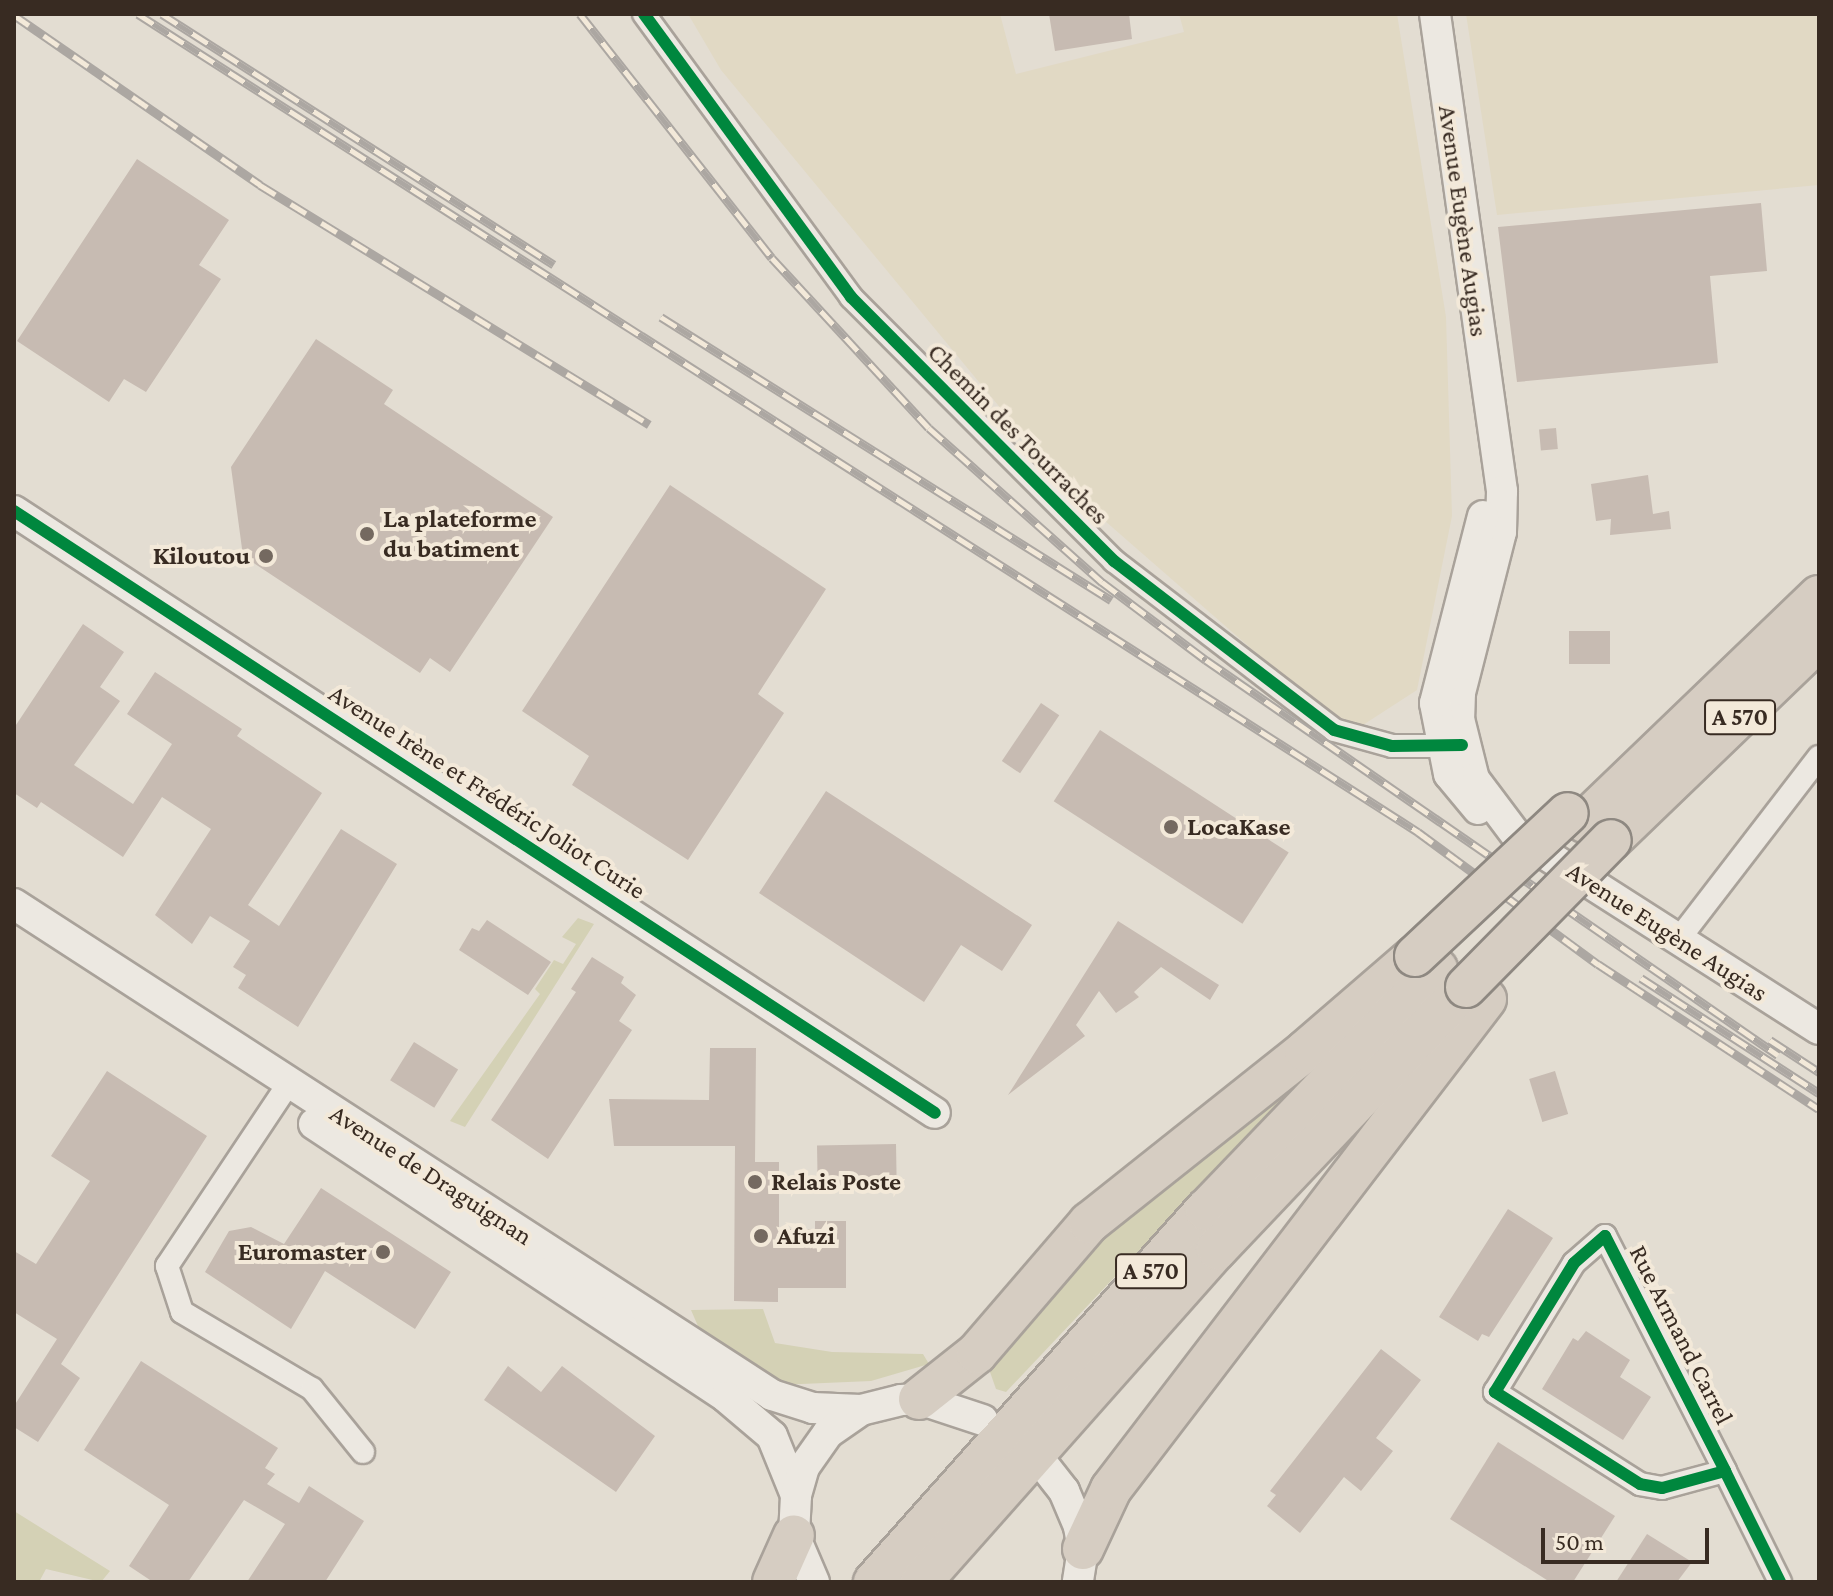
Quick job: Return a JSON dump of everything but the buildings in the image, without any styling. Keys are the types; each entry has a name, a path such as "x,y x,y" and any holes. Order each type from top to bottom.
{"highway":[{"name":"A 570","path":"874,1582 1206,1210 1451,978 1598,831 1723,689 1819,596"},
{"name":"A 570","path":"1598,831 1661,794 1819,640"},
{"path":"1081,1572 1111,1489 1451,978 1598,831"},
{"name":"A 570","path":"921,1582 1217,1249 1451,978"},
{"path":"919,1399 977,1353 1089,1223 1305,1051 1451,978"},
{"path":"773,1582 794,1535"}],"main road":[{"name":"Avenue Eugène Augias","path":"1435,14 1491,429 1481,528 1440,673 1435,703 1451,746 1449,774 1469,801 1516,835 1819,1029"},
{"name":"Avenue Irène et Frédéric Joliot Curie","path":"14,511 935,1113"},
{"name":"Avenue de Draguignan","path":"14,904 726,1397 772,1436 796,1495"},
{"name":"Avenue de Draguignan","path":"14,929 283,1091 772,1395 813,1408 861,1410 919,1399"},
{"path":"919,1399 983,1420"},
{"path":"814,1582 794,1535 796,1495 817,1447 861,1410"},
{"path":"1046,1468 1073,1506 1081,1572"}],"street":[{"name":"Chemin des Tourraches","path":"644,14 851,297 1114,561 1334,730 1392,746 1451,746"},
{"path":"1678,940 1819,757"},
{"path":"283,1091 167,1266 182,1312 312,1389 363,1452"},
{"name":"Rue Armand Carrel","path":"1605,1236 1690,1402 1725,1471 1662,1488 1640,1484 1495,1392 1574,1263 1605,1236"},
{"path":"1725,1471 1780,1582"}],"shaded area":[{"path":"688,14 1000,14 1016,74 1184,32 1179,14 1397,14 1446,317 1452,516 1417,690 1349,734 1065,486 721,70"},
{"path":"1466,14 1819,14 1819,185 1497,215"},
{"path":"578,918 594,924 465,1127 450,1121 540,994 535,989 554,960 563,964 576,944 562,937"},
{"path":"1313,1067 1006,1392 996,1389 990,1372 999,1350 1081,1250"},
{"path":"763,1309 775,1343 832,1352 923,1354 929,1364 871,1381 778,1385 701,1333 691,1310"},
{"path":"14,1511 110,1571 101,1582 46,1569 39,1582 14,1582"}],"railway":[{"path":"138,14 1418,832 1598,964 1819,1109"},
{"path":"162,14 554,265"},
{"path":"580,14 772,258 929,428 1102,582 1206,660 1778,1055"},
{"path":"14,15 260,185 649,424"},
{"path":"661,317 1111,600"},
{"path":"1641,978 1819,1093"},
{"path":"1770,1040 1819,1072"}],"cycle path":[{"path":"644,14 851,297 1114,561 1334,730 1392,746 1462,745"},
{"path":"14,511 935,1113"},
{"path":"1725,1471 1662,1488 1640,1484 1495,1392 1574,1263 1605,1236 1725,1471 1780,1582"}],"place":[{"name":"La plateforme du batiment","path":"367,534"},
{"name":"Kiloutou","path":"266,556"},
{"name":"LocaKase","path":"1171,827"},
{"name":"Relais Poste","path":"755,1182"},
{"name":"Afuzi","path":"761,1236"},
{"name":"Euromaster","path":"383,1252"}]}
